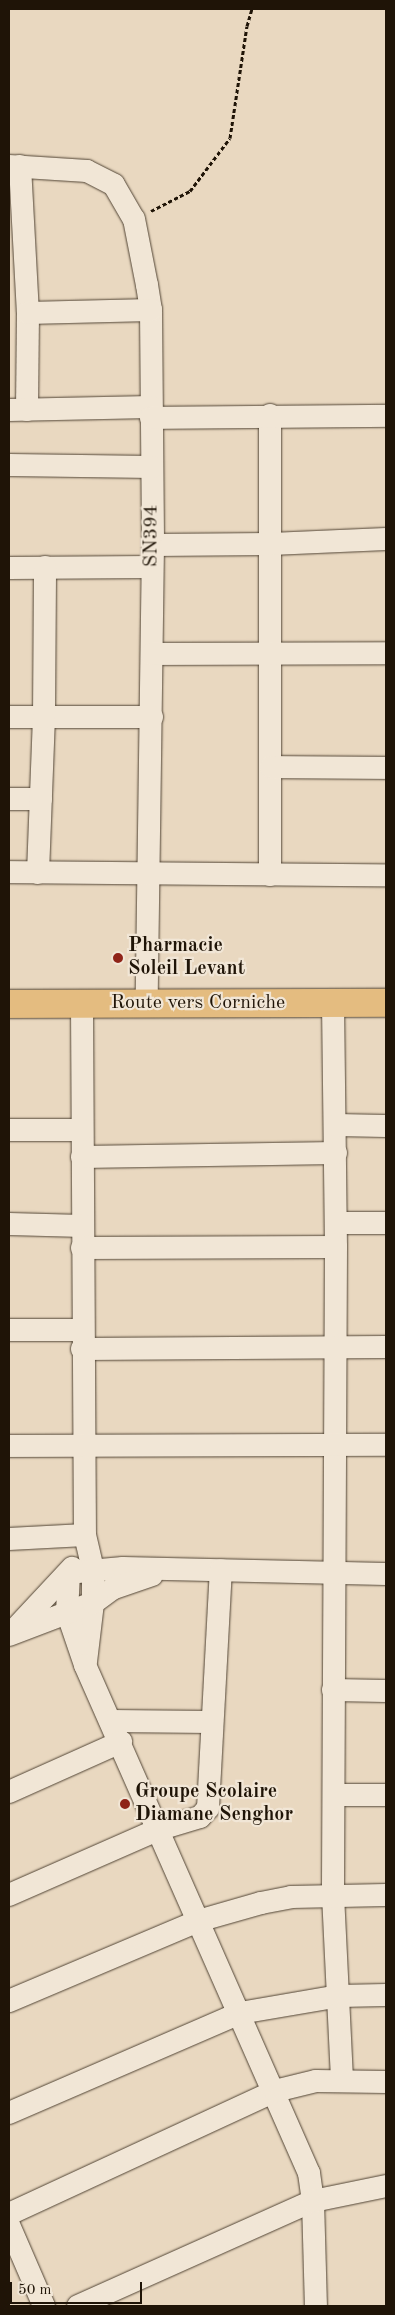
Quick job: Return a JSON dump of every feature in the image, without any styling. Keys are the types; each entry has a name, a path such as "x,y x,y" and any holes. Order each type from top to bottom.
{"main road":[{"name":"Route vers Corniche","path":"9,1004 147,1002 386,1003"}],"street":[{"name":"SN394","path":"14,166 72,169 101,178 122,194 134,219 150,310 153,556 147,1002"},
{"path":"14,166 17,267 28,313 18,410 386,416"},
{"path":"28,313 150,310"},
{"path":"270,415 273,653 270,874"},
{"path":"9,465 152,466"},
{"path":"9,568 45,567 271,544 386,539"},
{"path":"38,873 44,717 45,567"},
{"path":"152,654 386,652"},
{"path":"9,717 152,717"},
{"path":"271,767 386,768"},
{"path":"9,799 41,799"},
{"path":"9,872 386,875"},
{"path":"333,1002 336,1125 333,1895 342,2080"},
{"path":"82,1004 83,1445 85,1539 93,1570 93,1603 85,1665"},
{"path":"336,1125 386,1126"},
{"path":"9,1130 82,1130"},
{"path":"82,1157 336,1153"},
{"path":"336,1223 386,1223"},
{"path":"9,1224 83,1226"},
{"path":"82,1248 336,1247"},
{"path":"9,1330 82,1340 386,1347"},
{"path":"9,1446 386,1446"},
{"path":"9,1539 85,1539"},
{"path":"11,1634 69,1574 85,1539"},
{"path":"69,1574 93,1570 221,1570 386,1574"},
{"path":"9,1895 157,1830 200,1817 208,1808 211,1722 221,1570"},
{"path":"11,1634 93,1603 114,1588 165,1571"},
{"path":"69,1574 67,1612 85,1665 275,2091 309,2173 313,2201 316,2306"},
{"path":"333,1690 386,1691"},
{"path":"111,1721 211,1722"},
{"path":"9,1792 120,1742"},
{"path":"334,1795 386,1796"},
{"path":"9,2002 198,1921 261,1903 333,1895 386,1895"},
{"path":"9,2113 240,2013 339,1996 386,1995"},
{"path":"9,2214 275,2091 306,2083 342,2080 386,2082"},
{"path":"78,2306 313,2201 386,2186"},
{"path":"9,2225 44,2306"}],"path":[{"path":"134,219 190,191 230,138 247,26 252,9"}],"place":[{"name":"Pharmacie Soleil Levant","path":"118,958"},
{"name":"Groupe Scolaire Diamane Senghor","path":"125,1804"}]}
